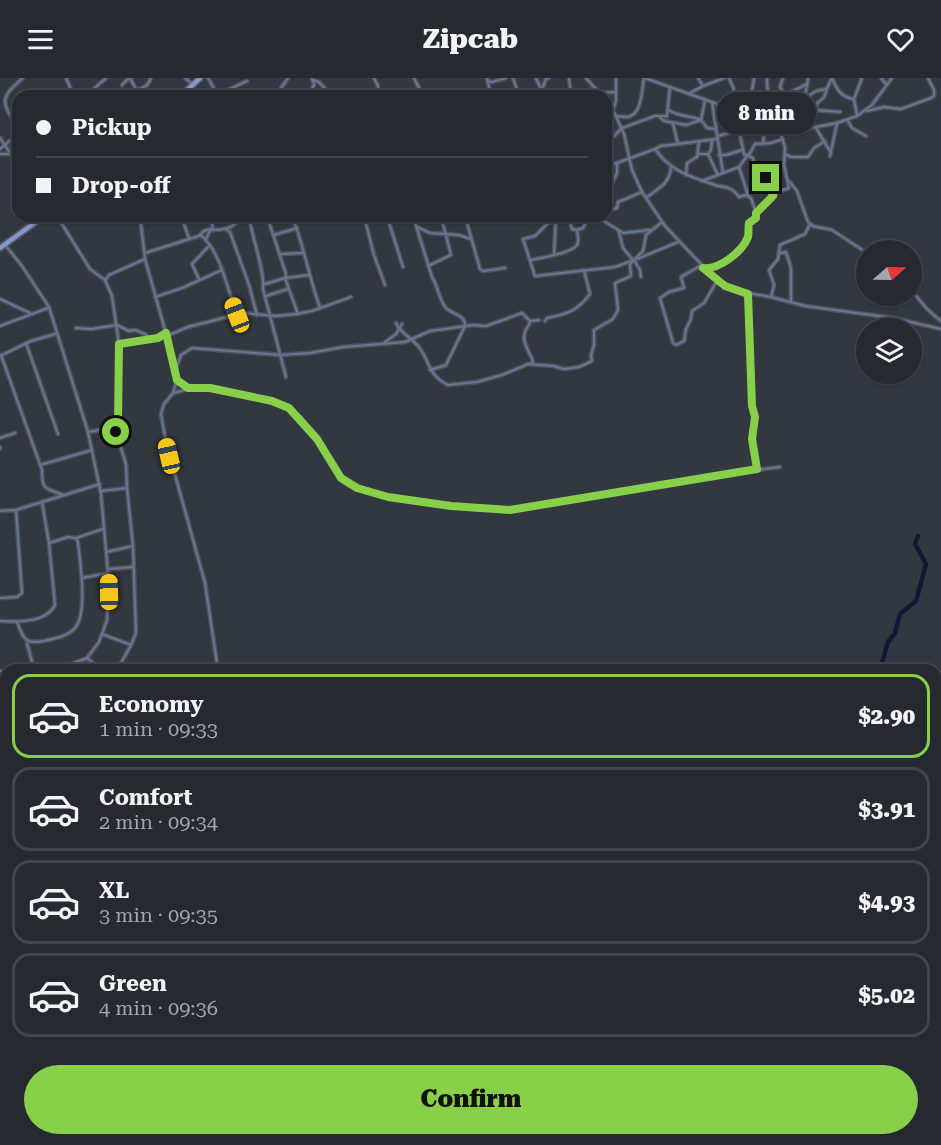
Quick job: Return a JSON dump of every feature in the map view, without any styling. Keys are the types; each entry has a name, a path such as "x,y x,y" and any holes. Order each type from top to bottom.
{"main road":[{"path":"187,90 200,78"},
{"path":"3,246 36,222"}],"street":[{"path":"12,119 3,107 3,96 24,78"},
{"path":"96,78 100,83"},
{"path":"92,90 106,78"},
{"path":"122,85 130,78 137,90 145,88 151,78"},
{"path":"185,78 192,85"},
{"path":"280,88 288,78"},
{"path":"487,80 492,82 506,78"},
{"path":"536,78 542,89"},
{"path":"542,89 546,79 550,78"},
{"path":"586,78 595,88 589,90"},
{"path":"616,78 613,110 622,128 634,174 642,192 678,242 717,281 733,290 748,294 827,310 894,318 941,329"},
{"path":"616,116 627,117 634,114 641,101 644,78 759,119 800,130 848,120 867,111 884,107 901,109 931,98 934,96 934,90 928,78"},
{"path":"698,78 703,86"},
{"path":"689,94 724,78"},
{"path":"729,78 738,99 742,150 753,158 756,179 766,178 773,196"},
{"path":"748,115 754,78"},
{"path":"767,78 768,98"},
{"path":"783,78 780,87 789,104 788,114"},
{"path":"804,99 808,78"},
{"path":"811,128 811,118 817,103 823,98 832,78"},
{"path":"832,78 838,91 844,97 854,99"},
{"path":"857,116 854,99 862,78"},
{"path":"881,78 887,85"},
{"path":"867,111 892,78"},
{"path":"312,79 319,82 326,90"},
{"path":"228,90 247,81"},
{"path":"751,106 768,98 779,98 807,84"},
{"path":"612,136 622,128 655,116 668,116 670,87"},
{"path":"789,188 784,165 786,154 778,125 779,119 797,109 804,99 816,91 826,89"},
{"path":"701,120 705,100"},
{"path":"711,101 723,173"},
{"path":"669,110 681,115 688,114 701,120 707,128 716,129"},
{"path":"815,110 840,112"},
{"path":"660,117 664,121 686,125 701,120"},
{"path":"759,119 764,134 763,144"},
{"path":"848,120 852,129 866,136"},
{"path":"673,122 678,144"},
{"path":"816,128 825,141 830,155 837,123"},
{"path":"612,165 661,146 712,140 740,130"},
{"path":"0,138 11,154"},
{"path":"0,149 12,139"},
{"path":"702,181 739,167 753,146 783,139"},
{"path":"708,154 712,140"},
{"path":"786,154 800,158 808,157 814,148 825,141"},
{"path":"698,154 699,142"},
{"path":"655,149 671,166 686,175 733,189 739,196 746,195 749,198"},
{"path":"719,155 742,150"},
{"path":"0,154 11,154"},
{"path":"686,175 687,163 698,154 708,154"},
{"path":"708,154 718,175"},
{"path":"612,183 617,173 617,163"},
{"path":"646,198 662,187 670,174 671,166"},
{"path":"717,281 704,303 692,311 684,341 676,345 673,343 660,298 669,292 684,288 681,276 702,267 716,267 729,261 747,240 749,223 756,218 756,213 745,191 739,167"},
{"path":"771,297 774,285 770,268 778,259 780,245 805,234 810,224 795,188 788,179"},
{"path":"756,213 773,196 789,188 795,188"},
{"path":"612,209 616,208 618,202 642,192"},
{"path":"61,222 90,269 103,279 112,296 117,325 119,344 118,427 116,432 126,464 133,546 136,633 121,663"},
{"path":"141,222 155,297 176,369 177,380 173,393 164,404 161,414 172,470 205,583 217,664"},
{"path":"183,222 190,239"},
{"path":"206,239 212,230 211,222"},
{"path":"145,253 212,230 225,229 235,222"},
{"path":"250,222 286,377"},
{"path":"269,222 297,314"},
{"path":"294,222 302,240 303,253 320,308"},
{"path":"366,222 385,285"},
{"path":"389,222 403,267"},
{"path":"415,222 428,266 444,306 463,318 465,326 446,366 430,370"},
{"path":"428,266 450,256 442,222"},
{"path":"467,222 481,270 505,268"},
{"path":"550,222 535,236 523,239 535,276 615,267 678,242"},
{"path":"554,254 556,222"},
{"path":"571,222 572,229 577,230 583,228 586,222"},
{"path":"607,222 619,232 626,234 650,230"},
{"path":"528,364 564,369 579,367 592,361 593,333 613,319 615,315 618,304 615,283 631,276 629,265 643,251 646,235 662,222"},
{"path":"810,224 832,230 856,246"},
{"path":"417,226 430,233 445,233 472,240"},
{"path":"274,236 297,228"},
{"path":"225,229 230,232 243,266 257,315"},
{"path":"530,261 564,252 576,246 577,230"},
{"path":"619,232 623,248 640,270 641,277"},
{"path":"200,235 210,245 222,270 237,315"},
{"path":"199,280 192,264 210,245"},
{"path":"3,246 22,266 49,307 88,432 100,484 109,610 102,634 94,650 87,658 74,664"},
{"path":"780,253 786,252 791,267 790,302"},
{"path":"280,254 303,253"},
{"path":"103,279 146,259"},
{"path":"155,297 222,270"},
{"path":"545,321 547,318 568,314 587,298 590,294 584,270"},
{"path":"264,284 309,275"},
{"path":"266,296 288,289"},
{"path":"748,294 752,406 755,417 752,439 757,469"},
{"path":"119,344 158,338 188,327 246,312 257,315 297,314 351,297"},
{"path":"0,299 30,313"},
{"path":"922,303 941,321"},
{"path":"0,326 49,307"},
{"path":"176,369 181,355 192,348 281,355 393,344 430,332 477,324 486,326 522,313 530,321"},
{"path":"530,321 539,320"},
{"path":"396,322 400,330 419,347 430,370 443,383 454,386 502,375 532,362 526,348 525,332 530,321"},
{"path":"383,344 400,330 402,324"},
{"path":"76,328 91,329 117,325 129,331 135,330 150,339"},
{"path":"56,334 26,343 1,355 40,465 44,487 64,495"},
{"path":"26,343 58,434"},
{"path":"173,354 181,355"},
{"path":"177,380 188,388"},
{"path":"173,393 188,388 210,388 272,401 289,408 317,439 341,478 347,483 375,495 451,506 510,510 780,467"},
{"path":"88,432 118,427"},
{"path":"0,438 15,433"},
{"path":"40,465 92,450"},
{"path":"0,512 16,510 100,484"},
{"path":"100,491 128,488"},
{"path":"0,621 17,622 46,615 56,605 42,501"},
{"path":"0,598 17,597 22,593 16,510"},
{"path":"49,543 103,529"},
{"path":"26,640 34,643 54,639 75,628 82,612 78,542 75,537"},
{"path":"106,552 133,546"},
{"path":"81,578 134,567"},
{"path":"17,622 30,648 33,664"},
{"path":"102,634 131,645"},
{"path":"87,658 94,664"}],"waterway":[{"path":"881,664 888,642 895,633 900,614 916,601 926,564 915,544 918,536"}],"route":[{"path":"116,432 119,344 158,338 166,333 173,354 177,380 182,384 188,388 210,388 272,401 293,410 317,439 341,478 375,495 451,506 510,510 757,469 752,439 755,417 752,406 748,294 725,286 703,268 716,267 729,261 747,240 749,223 756,218 756,213 773,196 766,178"}]}
